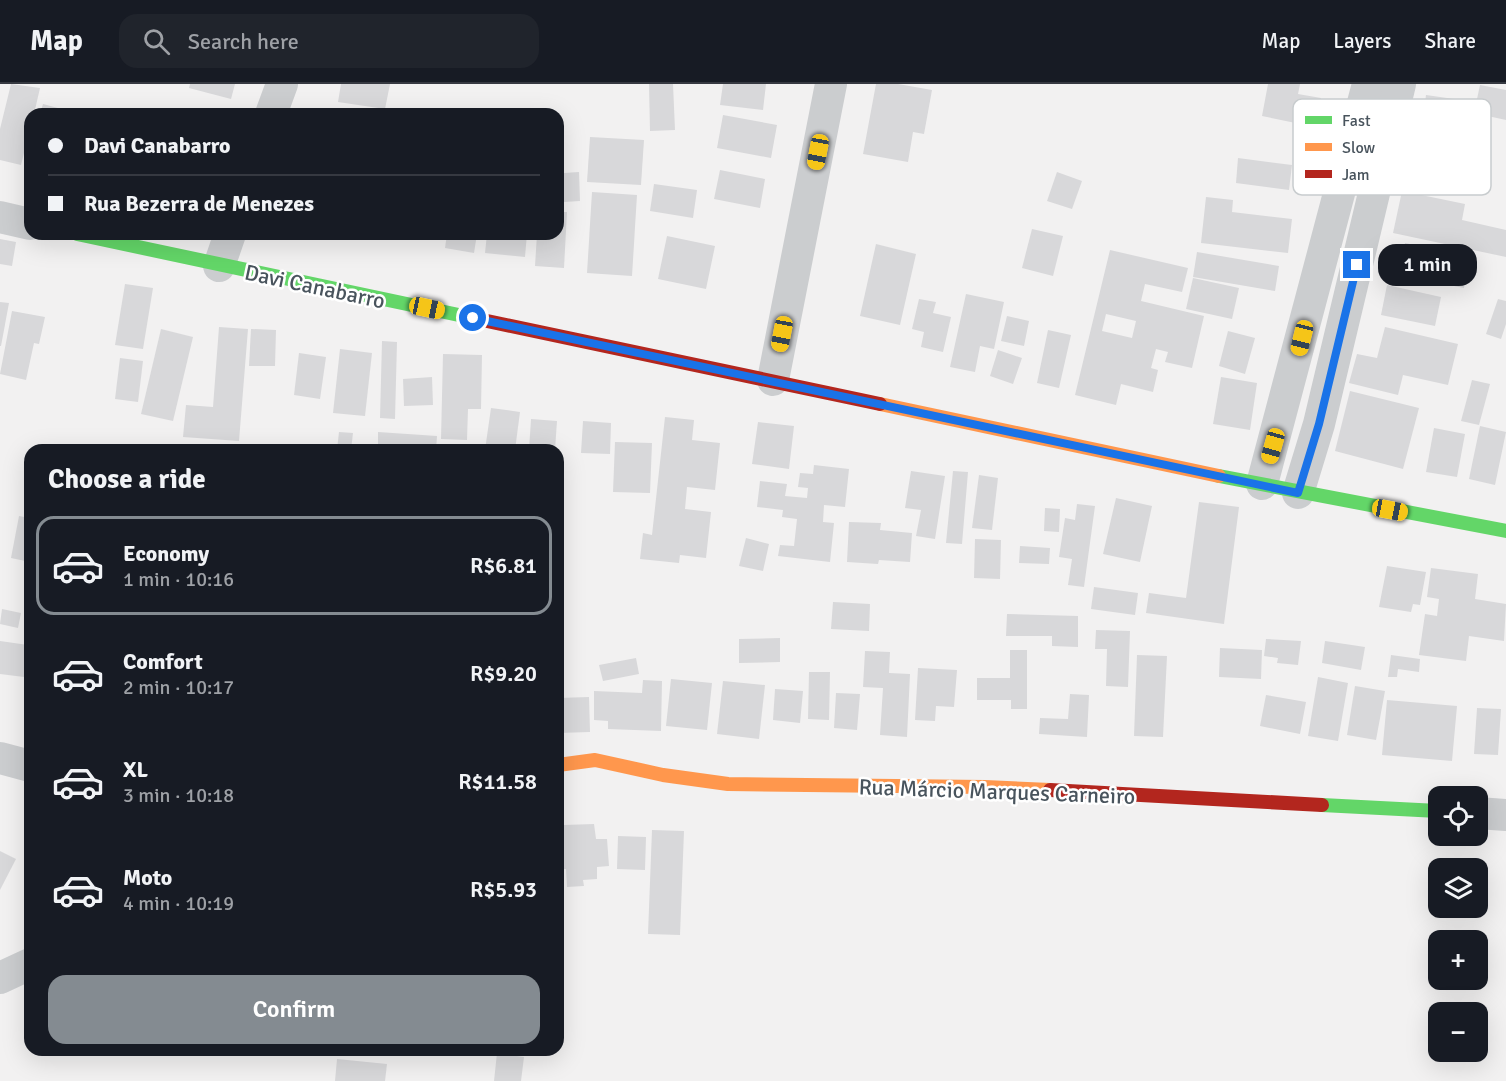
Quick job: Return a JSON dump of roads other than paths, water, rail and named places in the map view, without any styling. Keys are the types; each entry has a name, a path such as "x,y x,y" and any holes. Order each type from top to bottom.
{"street":[{"path":"273,108 282,84"},
{"path":"773,380 831,84"},
{"path":"1364,99 1368,84"},
{"path":"1396,99 1400,84"},
{"path":"1262,484 1339,195"},
{"path":"1298,493 1319,424 1374,195"},
{"path":"0,217 24,223"},
{"name":"Davi Canabarro","path":"104,240 1298,493 1506,531"},
{"path":"219,266 228,240"},
{"path":"0,759 24,765"},
{"name":"Rua Márcio Marques Carneiro","path":"564,764 595,760 663,776 728,784 985,787 1428,810"},
{"path":"1488,814 1506,815"},
{"path":"0,978 24,967"}]}
